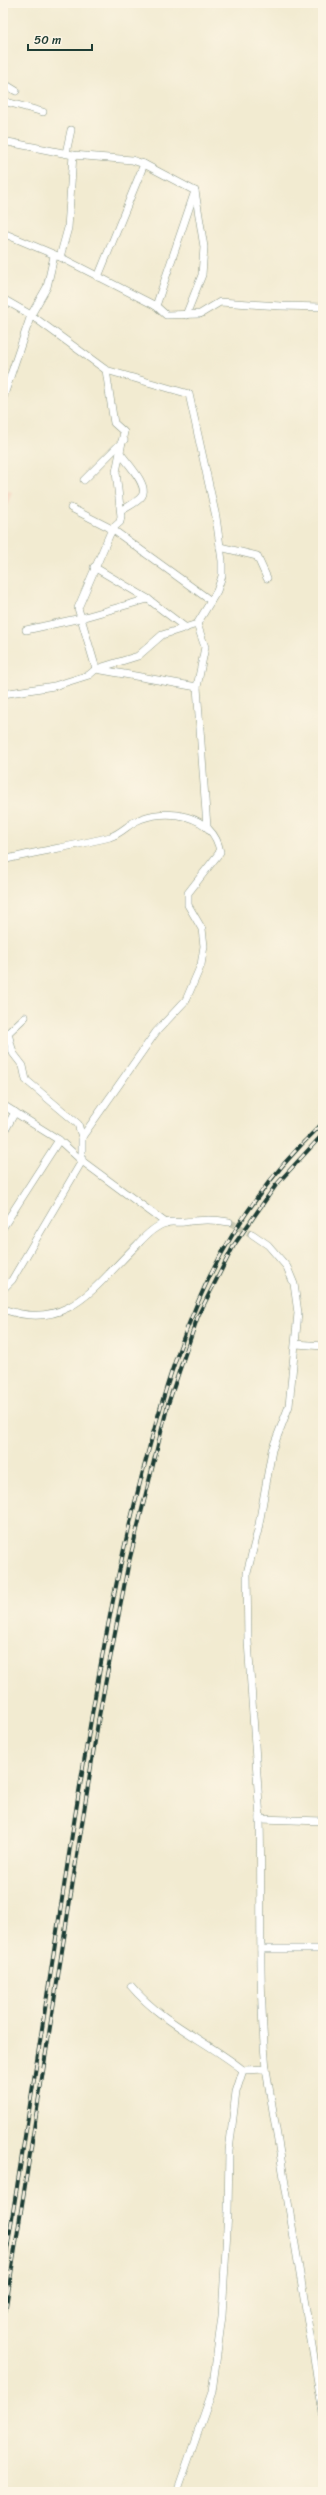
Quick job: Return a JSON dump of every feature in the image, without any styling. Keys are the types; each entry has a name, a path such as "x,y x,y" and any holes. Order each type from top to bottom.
{"street":[{"path":"3,83 16,91"},
{"path":"3,101 43,112"},
{"path":"3,398 31,315 47,287 68,228 69,154 71,130"},
{"path":"3,141 69,154 132,160 144,164 195,190"},
{"path":"98,277 144,164"},
{"path":"156,306 195,190"},
{"path":"186,315 202,275 203,254 201,220 195,190"},
{"path":"3,233 57,256 156,306 166,315 200,314 220,302 281,306 323,306"},
{"path":"3,300 31,315 106,370 189,394 216,517 222,576 211,601 197,624 162,635 138,656 96,669 89,674 54,686 3,694"},
{"path":"96,669 78,608 112,529 120,522 121,511 116,483 120,454 124,440 124,432 114,423 106,370"},
{"path":"84,480 124,440"},
{"path":"120,454 142,483 144,490 141,498 121,511"},
{"path":"71,508 112,529 211,601"},
{"path":"220,547 257,556 268,578"},
{"path":"94,568 148,600 186,628"},
{"path":"26,630 81,618 148,600"},
{"path":"197,624 205,647 197,687 207,827"},
{"path":"96,669 197,687"},
{"path":"3,860 113,836 136,821 159,813 187,816 207,827 218,840 220,852 188,894 188,905 202,929 204,946 201,964 186,1000 156,1032 82,1137"},
{"path":"3,1289 12,1280 82,1161 82,1137 78,1124 26,1080 23,1066 14,1053 8,1033 25,1017"},
{"path":"3,1106 59,1140 82,1161 166,1223"},
{"path":"3,1134 15,1112"},
{"path":"3,1227 59,1140"},
{"path":"3,1309 16,1313 38,1316 72,1306 91,1293 146,1236 166,1223 212,1219 229,1222"},
{"path":"252,1234 268,1246 289,1272 294,1284 298,1313 289,1406 272,1450 258,1530 247,1573 248,1641 260,1819 261,2019 266,2069 323,2413"},
{"path":"296,1344 323,1346"},
{"path":"260,1819 323,1821"},
{"path":"261,1949 323,1949"},
{"path":"130,1986 140,1998 170,2021 226,2056 243,2070 266,2069"},
{"path":"177,2492 212,2392 222,2316 228,2212 229,2151 236,2092 243,2070"}],"shaded area":[{"path":"3,489 12,492 3,517"}],"tunnel":[{"path":"229,1222 252,1234"}],"railway":[{"path":"3,2275 71,1841 102,1657 120,1566 156,1424 170,1376 187,1329 206,1285 228,1243 254,1201 286,1162 323,1123"},
{"path":"3,2325 99,1716 128,1566 168,1404 198,1316 234,1245 276,1185 323,1134"}]}
